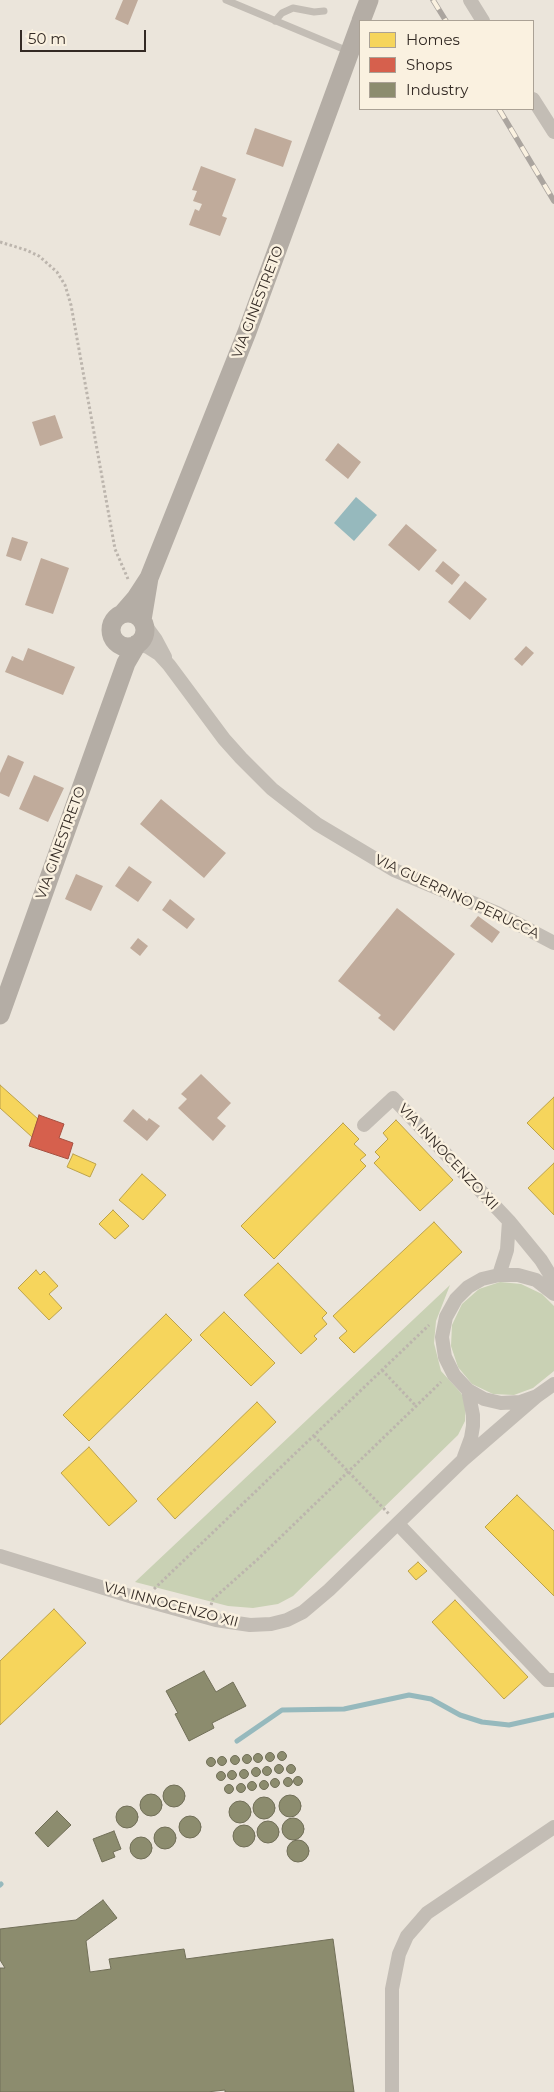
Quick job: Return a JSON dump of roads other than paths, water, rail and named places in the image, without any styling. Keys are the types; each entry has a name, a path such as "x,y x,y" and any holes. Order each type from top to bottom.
{"street":[{"name":"VIA GINESTRETO","path":"362,20 369,0"},
{"path":"470,0 482,20"},
{"name":"VIA GINESTRETO","path":"123,613 144,586 247,332 359,29"},
{"path":"534,101 554,132"},
{"name":"VIA GINESTRETO","path":"143,623 144,586"},
{"path":"116,641 126,646 137,644 144,636 143,623 134,614 123,613 114,620 112,625 113,636 123,658 124,671"},
{"name":"VIA GUERRINO PERUCCA","path":"143,623 156,640 169,665 224,739 268,786 317,824 394,870 497,913 554,943"},
{"name":"VIA GINESTRETO","path":"0,1015 124,671 137,644"},
{"name":"VIA GUERRINO PERUCCA","path":"137,644 150,648 169,665"},
{"name":"VIA INNOCENZO XII","path":"364,1125 392,1098 509,1221 541,1260 554,1281"},
{"name":"VIA INNOCENZO XII","path":"499,1275 507,1250 509,1221"},
{"name":"VIA INNOCENZO XII","path":"537,1396 520,1402 502,1403 484,1399 468,1390 452,1371 445,1357 442,1337 446,1317 456,1299 468,1287 482,1279 499,1275 518,1275 536,1280 554,1294"},
{"name":"VIA INNOCENZO XII","path":"0,1556 143,1600 228,1622 261,1625 287,1620 303,1612 318,1600 463,1460 537,1396 554,1384"},
{"name":"VIA INNOCENZO XII","path":"463,1460 471,1438 473,1415 468,1390"},
{"path":"398,1524 547,1680 554,1680"},
{"path":"392,2092 392,1989 399,1954 407,1936 420,1919 434,1908 554,1827"}],"lane":[{"path":"226,0 351,52"},
{"path":"275,21 286,10 293,8 314,12 324,11"}],"water":[{"path":"356,497 377,515 354,541 334,523"}],"waterway":[{"path":"237,1741 282,1710 344,1709 409,1695 431,1699 460,1715 482,1722 509,1725 554,1715"}],"railway":[{"path":"433,0 445,20"},
{"path":"500,110 554,201"}]}
